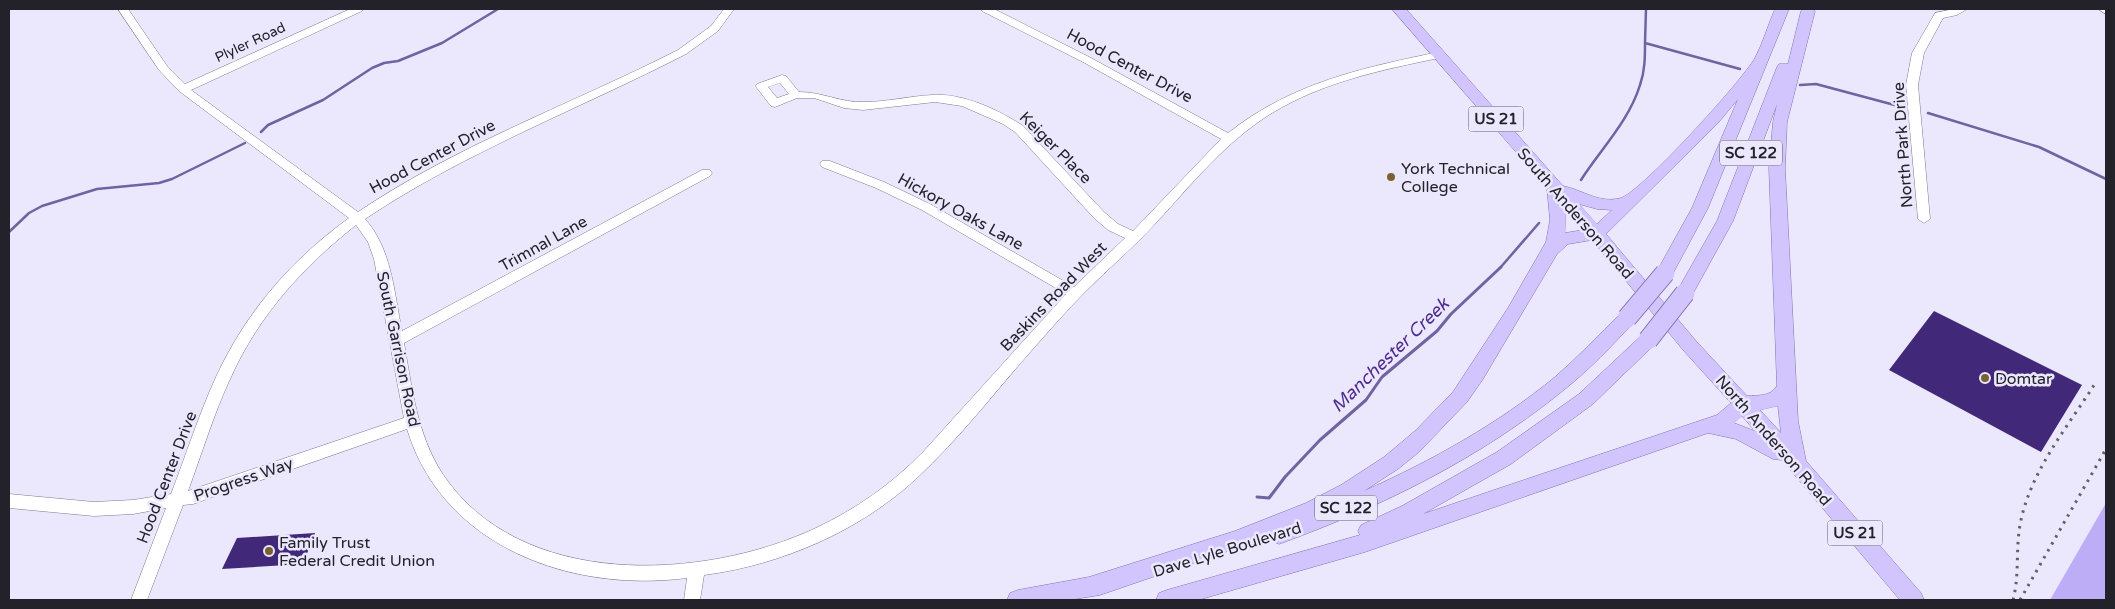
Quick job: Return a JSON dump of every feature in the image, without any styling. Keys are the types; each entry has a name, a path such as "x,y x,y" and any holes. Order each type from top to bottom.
{"main road":[{"name":"South Anderson Road","path":"1400,9 1596,234 1654,304"},
{"name":"Dave Lyle Boulevard","path":"1018,600 1175,568 1277,536 1346,508 1432,467 1486,435 1548,392 1595,351 1627,318 1665,272 1700,208 1782,9"},
{"name":"Dave Lyle Boulevard","path":"1166,600 1236,580 1332,546 1373,529 1431,500 1504,458 1586,399 1648,340 1685,293 1702,265 1725,221 1790,52 1809,10"},
{"path":"1798,465 1788,421 1777,168 1780,122 1809,10"},
{"path":"1089,587 1167,563 1290,518 1341,495 1379,472 1402,455 1433,427 1461,396 1552,250 1562,240 1596,234 1713,120 1760,61"},
{"path":"1552,183 1576,198 1600,204 1620,204 1636,197"},
{"path":"1552,183 1559,207 1560,224 1552,250"},
{"name":"North Anderson Road","path":"1654,304 1798,465 1913,600"},
{"path":"1236,580 1374,540 1704,425 1729,418 1743,404 1775,401 1786,387"},
{"path":"1704,425 1732,430 1756,439 1798,465"}],"street":[{"name":"South Garrison Road","path":"123,9 163,68 183,89 330,196 368,230 377,248 412,421 423,454 447,494 477,522 507,542 540,556 579,567 641,573 697,569"},
{"name":"Plyler Road","path":"183,89 356,9"},
{"name":"Hood Center Drive","path":"138,600 223,378 251,326 273,296 302,263 356,218 426,176 682,52 708,35 729,9"},
{"name":"Hood Center Drive","path":"986,9 1087,60 1230,139"},
{"name":"North Park Drive","path":"1924,219 1912,85 1918,53 1938,12 1954,13 1962,9"},
{"name":"Baskins Road West","path":"697,569 719,566 762,555 814,536 866,509 896,487 930,456 1076,293 1230,139 1276,105 1321,84 1366,70 1440,55"},
{"name":"Keiger Place","path":"796,95 823,96 844,104 863,106 935,98 965,103 1013,125 1099,215 1113,227 1134,237"},
{"name":"Hickory Oaks Lane","path":"826,164 926,207 1060,286 1076,293"},
{"name":"Trimnal Lane","path":"396,341 706,173"},
{"name":"Progress Way","path":"9,501 94,510 132,508 193,497 412,421"},
{"path":"692,600 697,569"}],"shaded area":[{"path":"2106,503 2106,600 2050,600"}],"building":[{"name":"Domtar","path":"1934,311 2082,385 2041,452 1889,370"},
{"name":"Family Trust Federal Credit Union","path":"315,533 303,564 222,569 237,538"}],"waterway":[{"path":"261,132 268,125 323,100 372,68 384,63 398,61 442,43 498,9"},
{"name":"Manchester Creek","path":"1645,43 1646,9"},
{"name":"Manchester Creek","path":"1581,180 1629,111 1643,74 1645,43"},
{"path":"1645,43 1740,69"},
{"path":"1800,85 1816,84 1902,107"},
{"path":"1928,113 2039,147 2106,179"},
{"path":"9,232 29,213 42,206 97,189 159,183 172,179 245,143"},
{"name":"Manchester Creek","path":"1500,268 1539,223"},
{"name":"Manchester Creek","path":"1257,497 1269,498 1285,477 1320,440 1366,400 1382,377 1437,331 1451,314 1500,268"}],"railway":[{"path":"2013,600 2019,530 2026,501 2042,465 2096,382"},
{"path":"2020,600 2106,449"}],"place":[{"name":"York Technical College","path":"1391,177"},
{"name":"Domtar","path":"1985,378"},
{"name":"Family Trust Federal Credit Union","path":"269,551"}]}
